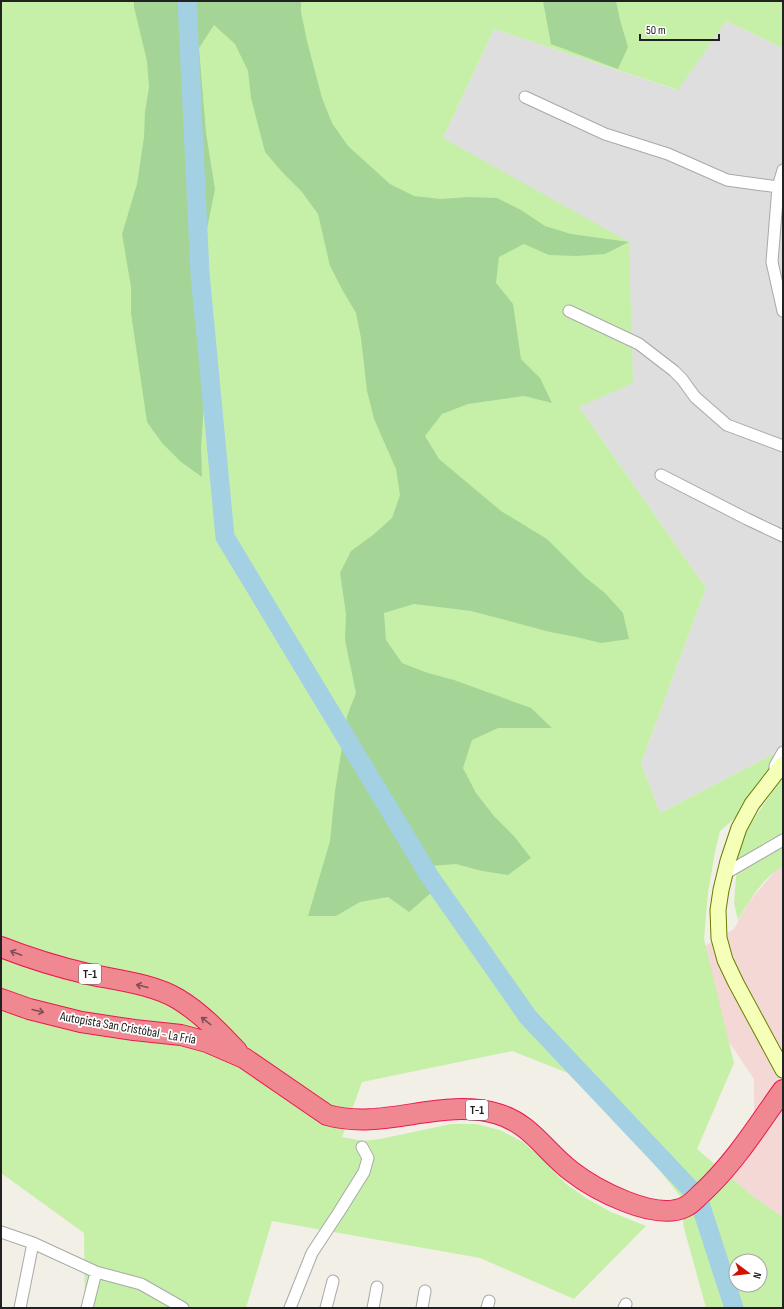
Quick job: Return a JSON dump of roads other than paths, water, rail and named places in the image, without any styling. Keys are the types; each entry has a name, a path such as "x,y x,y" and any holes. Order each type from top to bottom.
{"highway":[{"name":"Autopista San Cristóbal - La Fría","path":"1,947 35,960 160,990 178,999 212,1025 244,1058"},
{"name":"Autopista San Cristóbal - La Fría","path":"1,999 29,1009 81,1022 181,1035 207,1042 244,1058"},
{"name":"T-1","path":"244,1058 327,1115 340,1119 354,1120 391,1118 460,1108 496,1113 512,1119 524,1126 571,1171 608,1193 630,1204 666,1211 684,1208 712,1183 745,1146 783,1090"}],"main road":[{"path":"783,764 779,776 752,804 739,828 728,861 718,910 719,938 725,960 783,1070"}],"street":[{"path":"525,97 605,134 668,154 727,180 778,187"},
{"path":"783,170 778,187 772,262 783,311"},
{"path":"569,311 639,344 674,371 695,397 727,425 783,446"},
{"path":"661,475 783,536"},
{"path":"779,776 775,766 783,752"},
{"path":"726,873 783,840"},
{"path":"290,1308 312,1253 364,1172 368,1158 362,1147"},
{"path":"1,1232 33,1243 96,1272 141,1284 183,1308"},
{"path":"20,1308 33,1243"},
{"path":"87,1308 96,1272"},
{"path":"326,1308 333,1281"},
{"path":"373,1308 377,1287"},
{"path":"422,1308 425,1291"}],"waterway":[{"path":"187,1 200,273 225,537 430,877 528,1017 698,1197 734,1308"}]}
